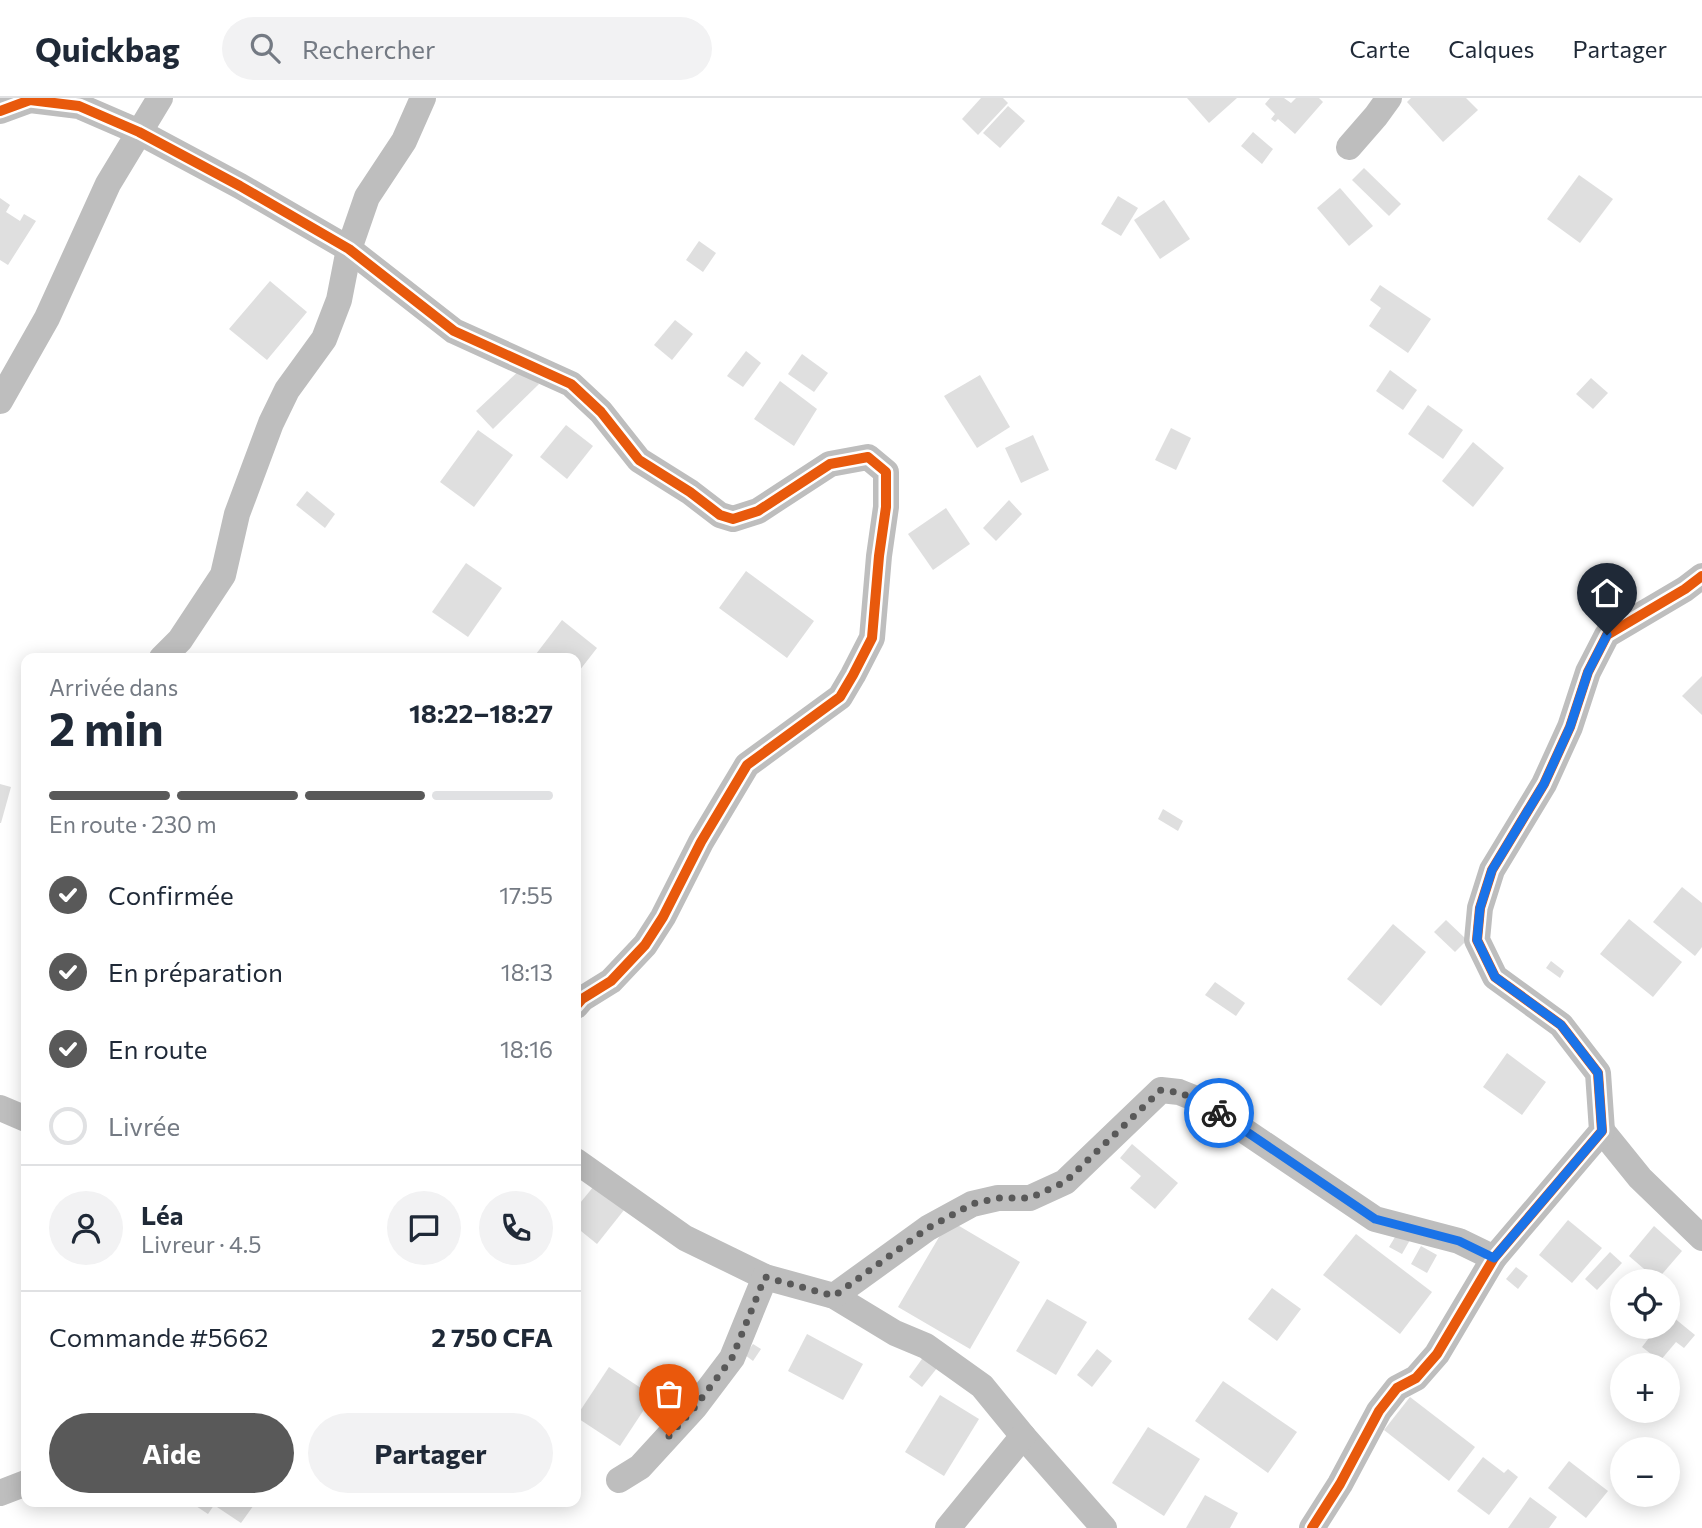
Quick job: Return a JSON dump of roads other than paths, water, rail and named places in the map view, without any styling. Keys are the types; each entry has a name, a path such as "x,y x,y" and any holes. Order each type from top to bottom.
{"street":[{"path":"0,401 47,318 108,184 160,98"},
{"path":"167,653 180,640 223,575 237,514 271,423 287,390 324,339 344,283 349,248 367,197 404,141 424,98"},
{"path":"1349,147 1389,98"},
{"path":"0,111 30,99 79,106 139,132 240,186 349,248 454,331 571,384 601,412 639,460 690,492 720,515 733,519 758,511 830,464 868,457 886,472 886,506 872,638 840,697 747,765 645,945 611,981 581,1000"},
{"path":"1702,576 1607,635 1588,672 1570,727 1544,784 1492,870 1480,908 1477,940 1495,977 1561,1025 1598,1073 1602,1131 1640,1178 1702,1238"},
{"path":"834,1296 928,1228 972,1204 998,1198 1030,1198 1065,1182 1161,1090 1179,1091 1199,1100 1375,1219 1459,1241 1494,1258"},
{"path":"0,1108 21,1117"},
{"path":"1312,1528 1340,1484 1379,1411 1397,1388 1416,1378 1437,1354 1494,1258 1602,1131"},
{"path":"581,1165 685,1238 765,1277 834,1296 895,1333 926,1346 982,1386 1104,1528"},
{"path":"619,1480 640,1467 695,1407 732,1358 765,1277"},
{"path":"948,1528 1023,1436"},
{"path":"0,1493 21,1485"}]}
